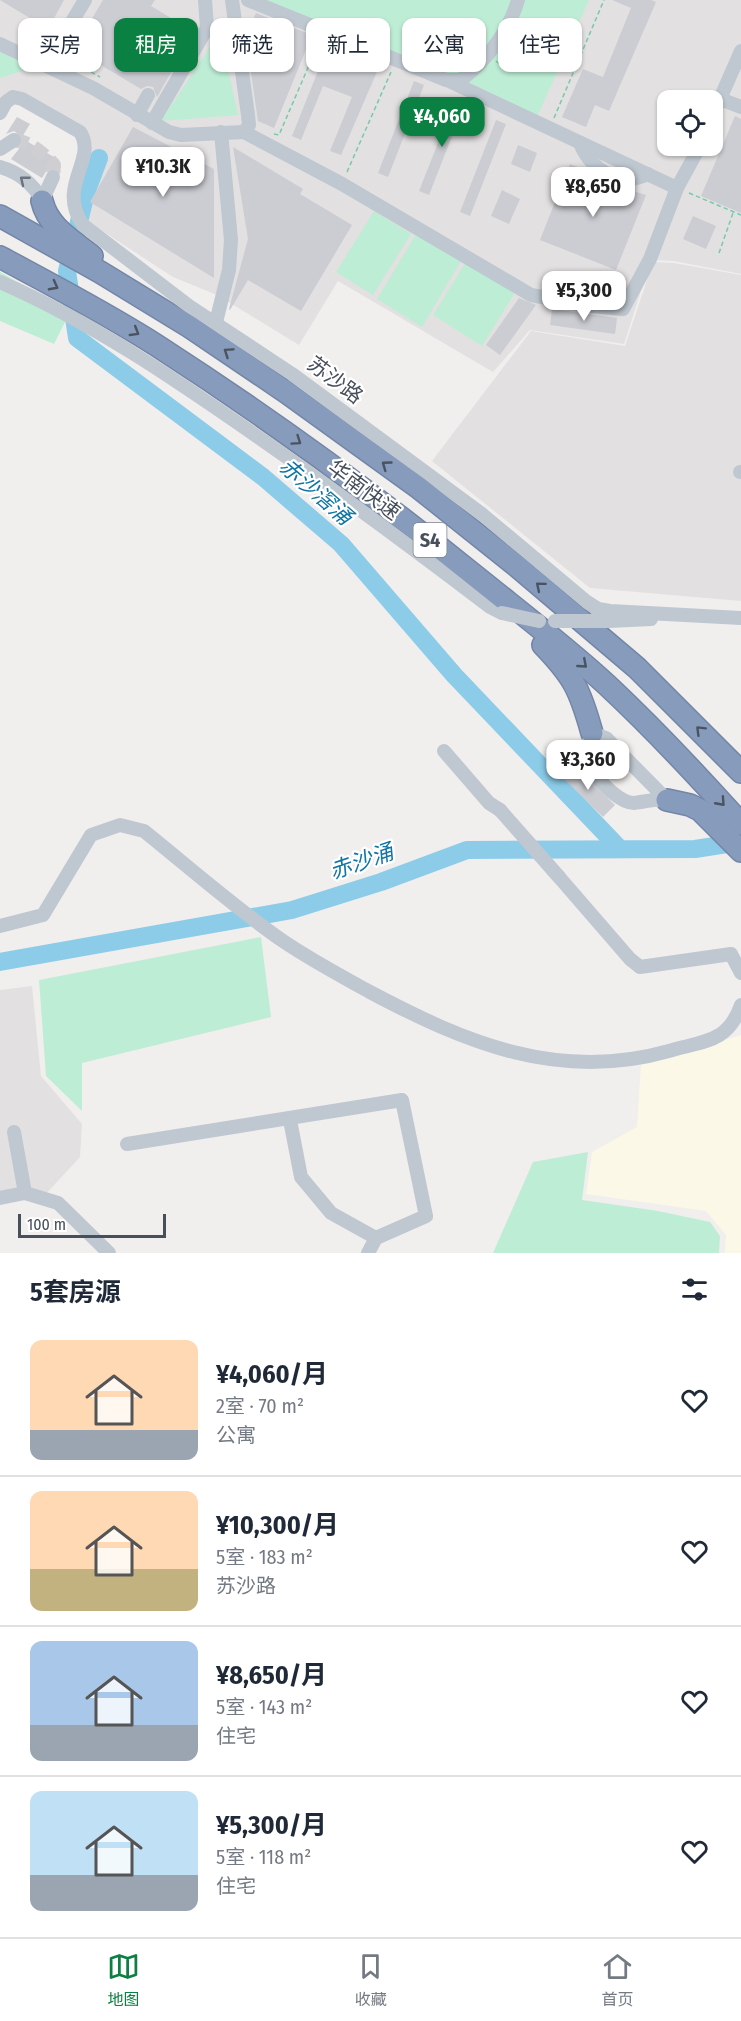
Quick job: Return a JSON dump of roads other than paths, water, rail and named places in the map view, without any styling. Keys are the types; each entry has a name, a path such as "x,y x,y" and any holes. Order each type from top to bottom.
{"highway":[{"path":"43,208 57,228 101,268"},
{"name":"华南快速","path":"0,216 101,268 286,392 419,488 518,567 637,668 741,772"},
{"name":"华南快速","path":"0,257 22,269 79,310 155,344 387,506 476,576 604,683 685,762 740,823"},
{"path":"476,576 573,679 583,700 592,733"},
{"path":"667,801 695,807 741,851"}],"street":[{"path":"74,18 85,0"},
{"path":"152,123 207,28 205,0"},
{"path":"232,0 246,129"},
{"path":"248,0 446,80 580,143 591,163 608,175 635,179 648,174 677,188"},
{"path":"446,80 461,80 488,55 514,14 518,0"},
{"path":"0,44 18,52"},
{"path":"723,92 741,51"},
{"path":"60,72 93,88 152,123 181,135 246,129 531,295 591,306 623,309 650,259 677,188 695,156"},
{"path":"137,115 148,95"},
{"name":"苏沙路","path":"0,113 6,102 13,98 22,99 80,132 85,140 85,150 74,183 72,202 79,220 181,300 292,374 483,514 587,602 598,609 610,611 741,618"},
{"path":"723,100 741,107"},
{"path":"216,322 229,270 231,240 221,132"},
{"path":"0,149 14,140"},
{"path":"0,167 26,180 43,208"},
{"path":"43,208 53,177"},
{"path":"0,282 79,310 106,338 212,405 502,614 540,621 630,622 685,615"},
{"path":"592,733 606,738 667,801 658,799 634,803 616,796 579,759 580,751 592,739 592,733"},
{"path":"444,751 489,803 500,810 630,959 640,967 730,954 741,973"},
{"path":"0,926 43,915 91,834 120,825 144,831 283,941 325,967 452,1033 526,1055 569,1062 614,1061 652,1056 719,1038 737,1018 741,1005"},
{"path":"127,1144 290,1120 402,1100 426,1216 376,1238 368,1253"},
{"path":"290,1120 301,1177 331,1213 376,1238"},
{"path":"14,1132 25,1193"},
{"path":"0,1198 25,1193 58,1203 109,1253"}],"waterway":[{"name":"赤沙滘涌","path":"99,158 86,193 67,271 77,338 263,477 341,544 454,675 620,849"},
{"name":"赤沙涌","path":"0,962 292,910 381,882 467,850 695,849 741,842"}],"tunnel":[{"path":"14,140 31,145 45,156 54,165 53,177"}]}
